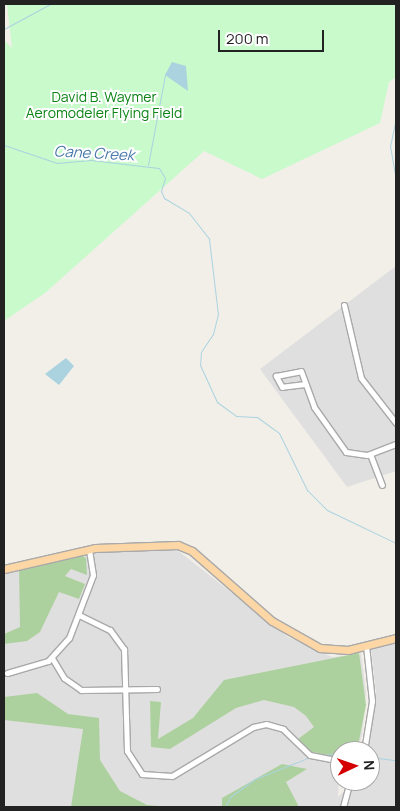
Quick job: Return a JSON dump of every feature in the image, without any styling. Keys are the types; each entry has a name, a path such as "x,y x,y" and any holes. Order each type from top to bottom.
{"main road":[{"path":"4,569 89,549 184,546 272,621 308,642 332,651 366,646 396,638"}],"street":[{"path":"344,305 360,378 396,423"},
{"path":"305,384 282,387 276,376 297,369 305,384 314,408 346,452 370,454 396,444"},
{"path":"370,454 382,485"},
{"path":"7,673 52,658 69,638 94,575 89,549"},
{"path":"79,614 101,623 119,639 124,649 129,760 149,777 172,776 253,727 266,724 283,728 310,754 330,759"},
{"path":"366,646 372,701 366,741"},
{"path":"52,658 64,678 81,690 157,689"},
{"path":"343,807 347,791"}],"shaded area":[{"path":"396,266 396,471 347,487 260,369"},
{"path":"176,549 288,637 332,657 361,654 366,692 360,741 330,741 330,791 338,791 338,797 344,791 380,791 380,741 369,741 376,692 371,649 396,643 396,807 4,807 4,574 99,552"}],"green space":[{"name":"David B. Waymer Aeromodeler Flying Field","path":"7,4 396,4 396,77 389,82 380,123 262,179 204,151 45,293 4,321 4,40 12,48"},
{"path":"81,555 86,558 87,575 71,569 65,576 85,584 79,599 59,592 40,632 27,641 4,644 4,634 20,627 19,568"},
{"path":"359,653 366,705 359,741 330,741 330,756 309,751 298,739 314,727 306,716 294,707 264,700 236,708 170,749 151,747 150,701 161,702 158,739 193,718 224,680"},
{"path":"37,693 68,714 99,718 100,760 120,791 147,805 171,807 71,807 83,729 4,720 4,697"},
{"path":"282,764 307,769 286,782 299,807 222,807 222,798"}],"water":[{"path":"172,62 186,66 188,91 165,75"},
{"path":"66,358 74,366 59,385 45,374"}],"waterway":[{"path":"4,29 50,4"},
{"path":"148,165 165,75"},
{"path":"396,118 390,146 396,179"},
{"name":"Cane Creek","path":"4,145 57,163 91,160 159,168 165,178 161,191 164,198 189,213 209,239 218,314 213,334 201,352 200,365 217,402 236,416 257,417 279,433 307,490 327,510 396,543"},
{"path":"396,184 396,211"},
{"path":"321,755 330,754"},
{"path":"225,807 230,797 255,779 310,757"},
{"path":"380,758 396,760"}]}
